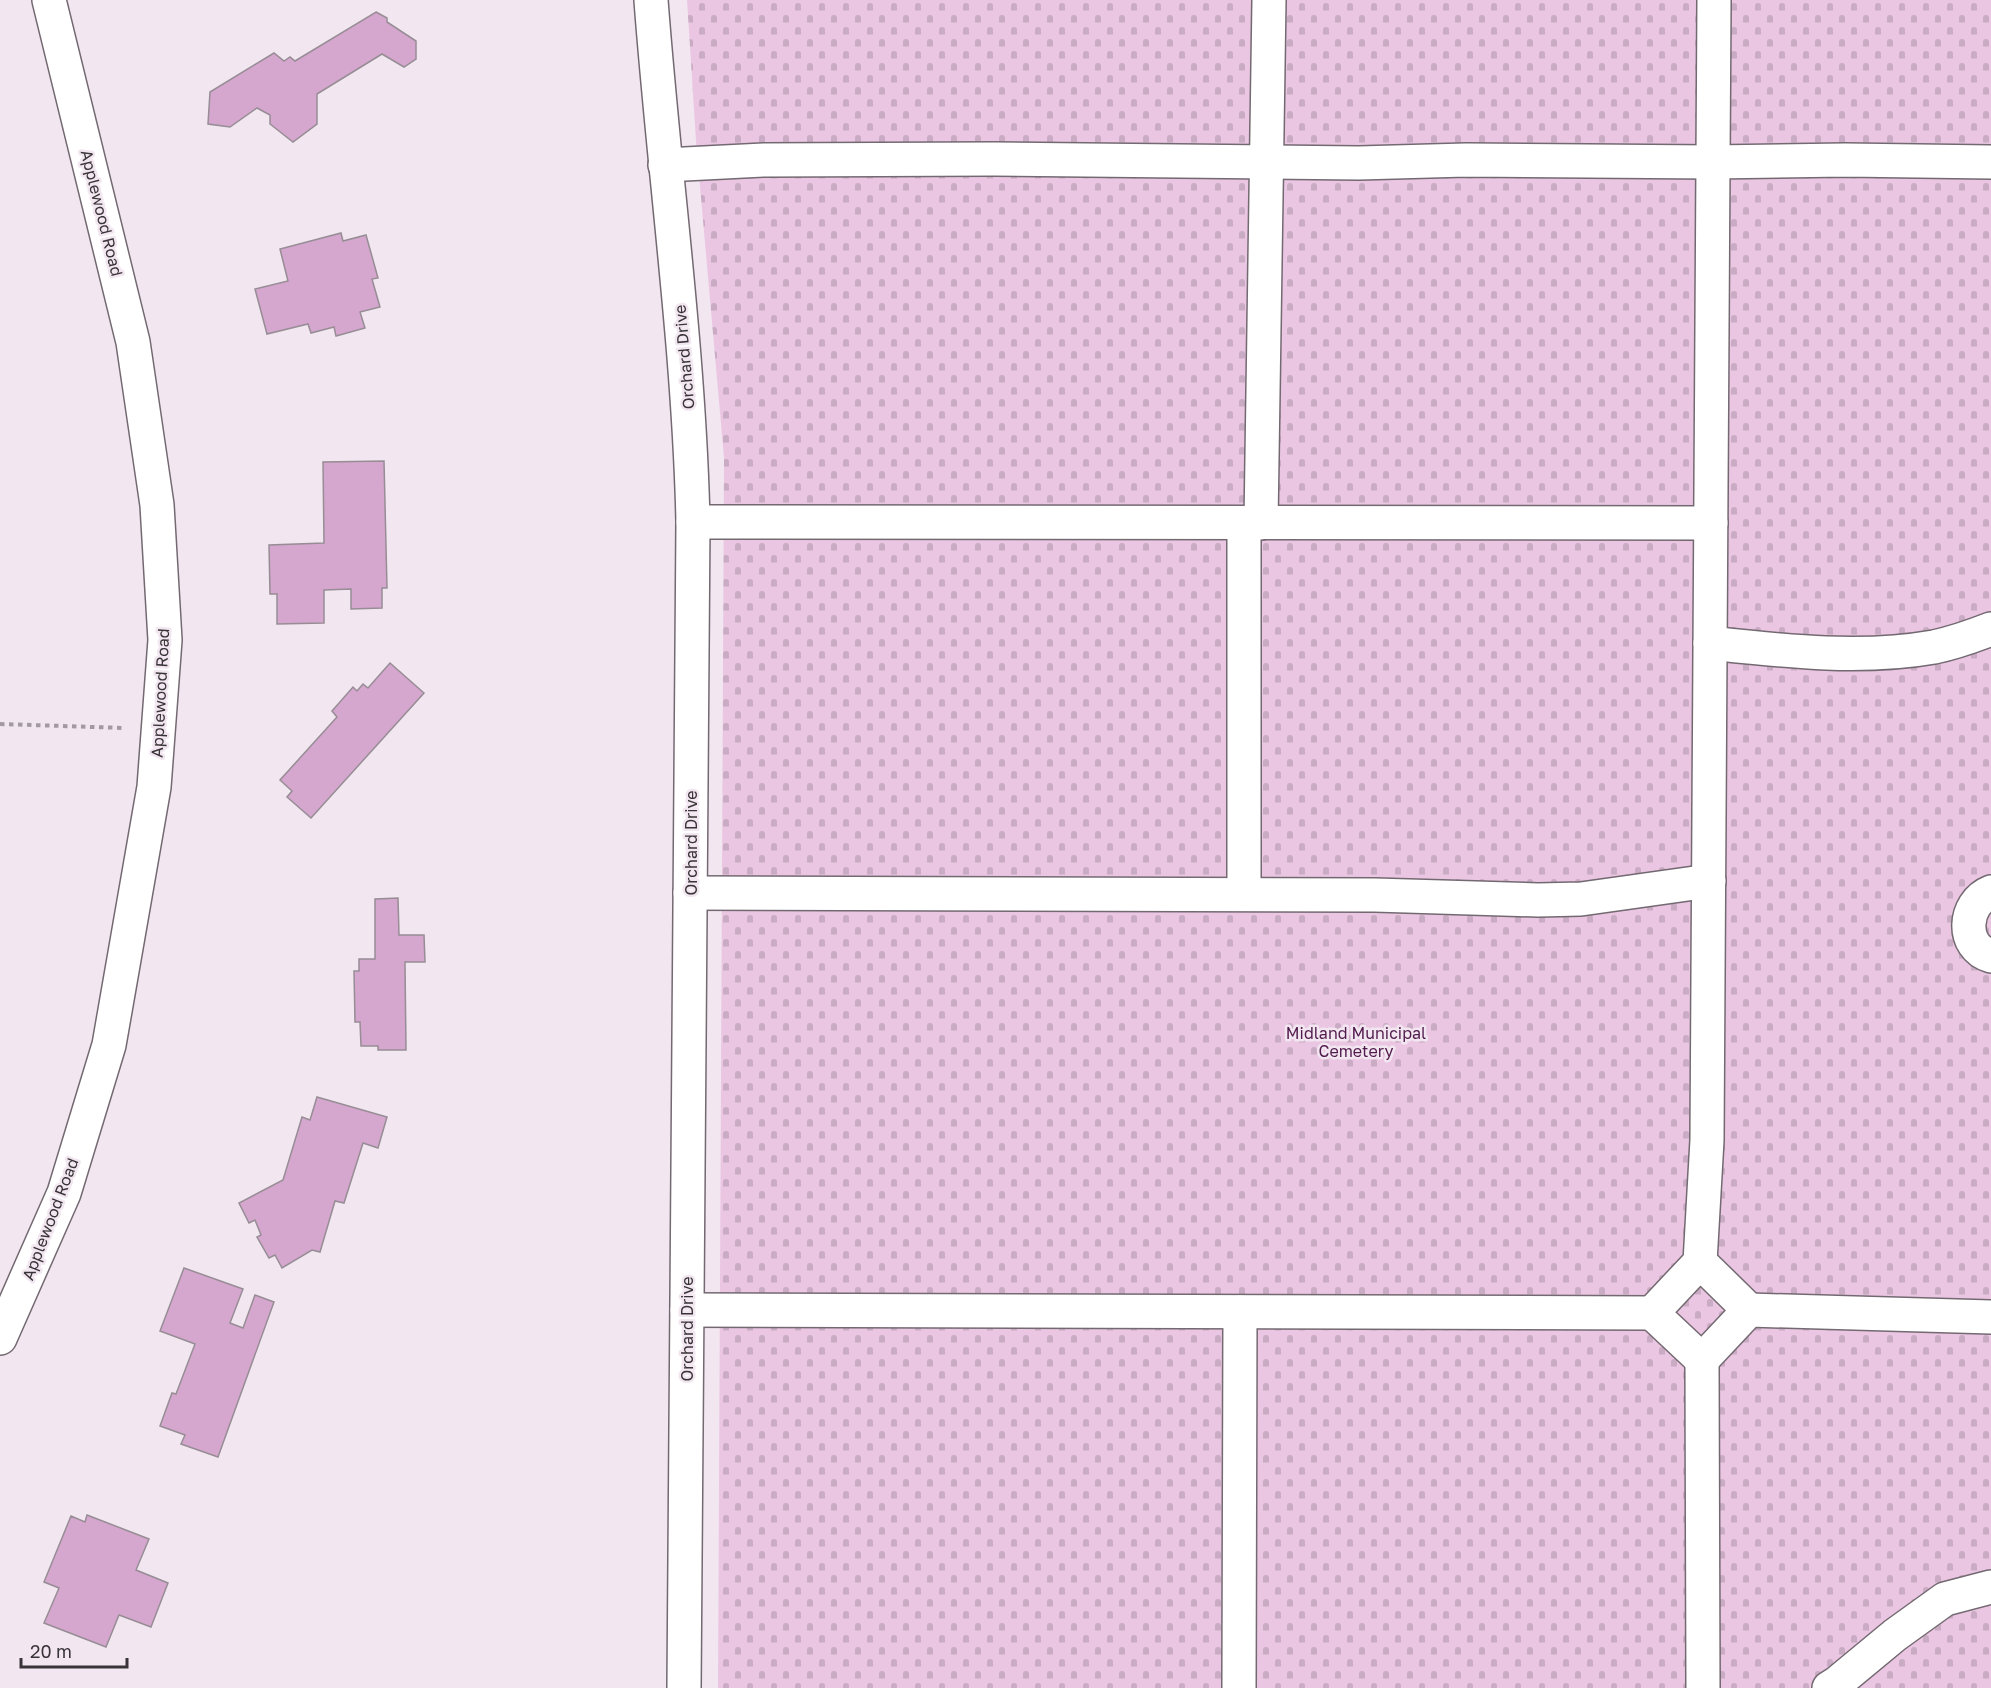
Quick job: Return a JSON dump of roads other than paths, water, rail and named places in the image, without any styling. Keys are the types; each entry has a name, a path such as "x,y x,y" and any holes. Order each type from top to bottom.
{"street":[{"name":"Applewood Road","path":"0,1338 64,1193 109,1045 154,787 165,640 157,516 133,342 49,0"},
{"name":"Orchard Drive","path":"651,0 665,165 686,363 693,522 684,1688"},
{"path":"1244,894 1252,523 1267,162 1269,0"},
{"path":"1652,1313 1700,1262 1707,1140 1714,0"},
{"path":"665,165 764,160 994,159 1359,163 1466,160 1991,162"},
{"path":"693,522 1711,523"},
{"path":"1710,643 1791,652 1891,652 1936,646 1991,629"},
{"path":"690,892 1244,894 1581,899 1709,881"},
{"path":"1991,892 1974,904 1969,917 1969,931 1974,944 1985,954 1991,956"},
{"path":"1700,1262 1749,1310 1991,1317"},
{"path":"687,1310 1652,1313 1702,1360"},
{"path":"1703,1688 1702,1360 1749,1310"},
{"path":"1239,1688 1240,1312"},
{"path":"1829,1688 1895,1635 1945,1599 1991,1587"}],"park label":[{"name":"Midland Municipal Cemetery","path":"1356,1042"}]}
